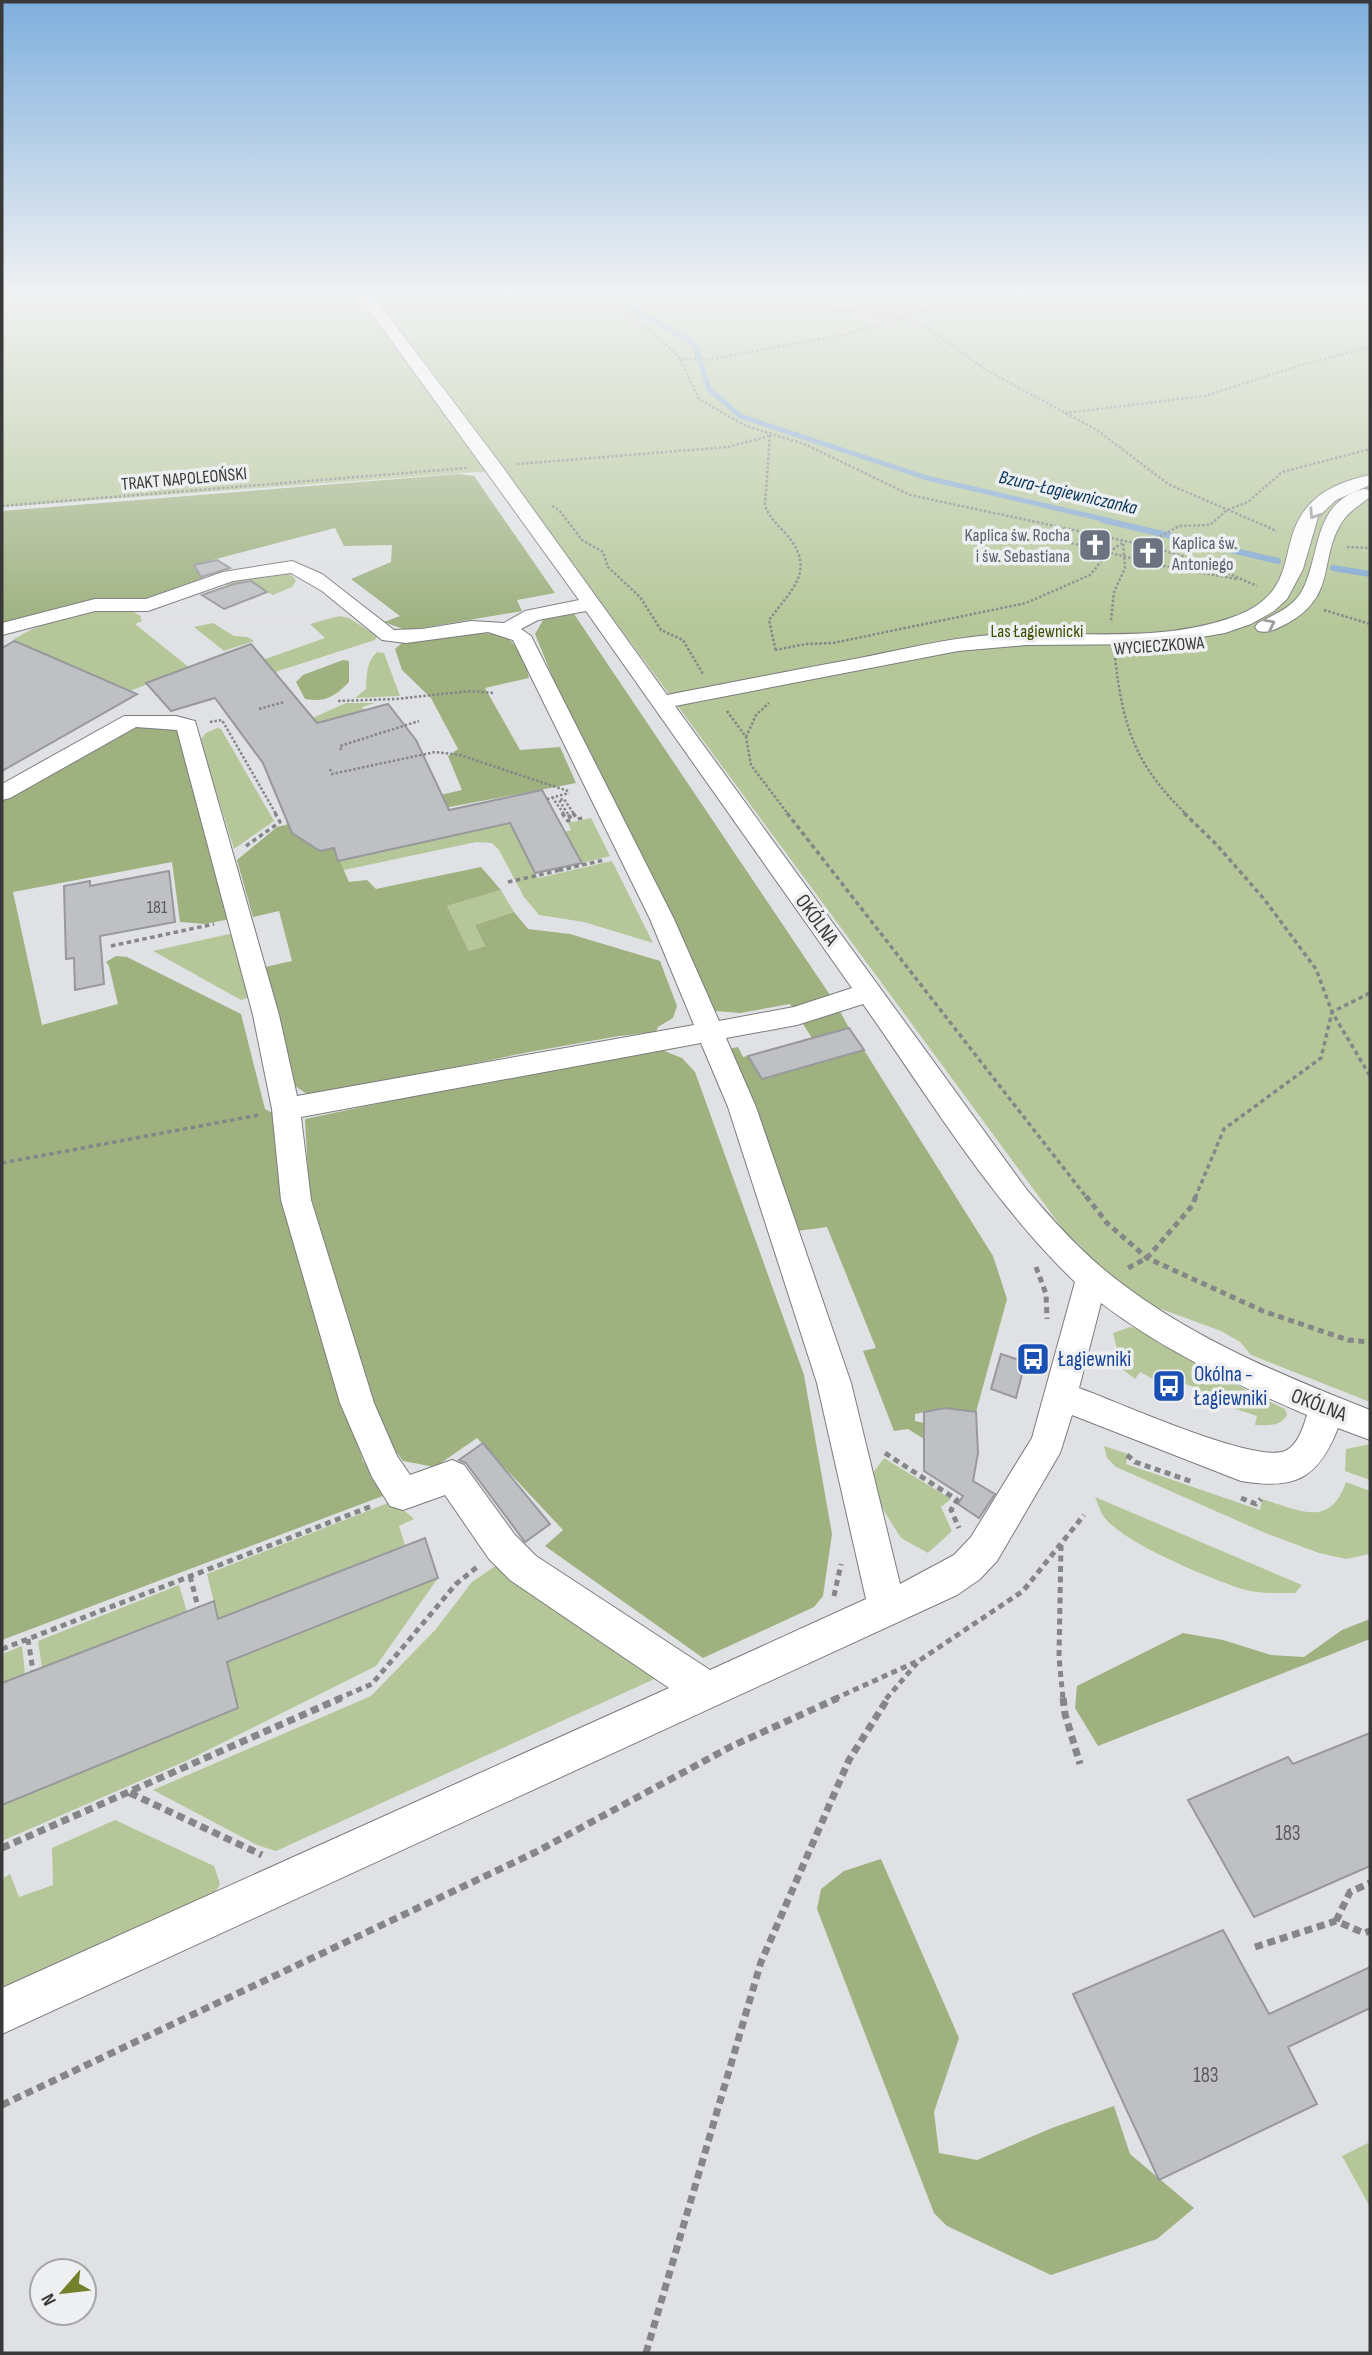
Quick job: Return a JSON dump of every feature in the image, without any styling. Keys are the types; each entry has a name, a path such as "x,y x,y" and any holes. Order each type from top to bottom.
{"street":[{"name":"OKÓLNA","path":"449,407 1031,1218 1092,1278 1150,1321 1254,1379 1370,1425"},
{"path":"1280,596 1290,583 1308,520 1317,506 1336,493 1370,480"},
{"path":"1302,603 1314,581 1328,531 1341,510 1370,491"},
{"path":"3,629 95,605 148,605 230,576 292,568 300,569 317,580 389,636 465,626 508,629 521,636 662,919 742,1107 834,1383 887,1609"},
{"name":"WYCIECZKOWA","path":"1114,645 1220,627 1265,608 1280,596"},
{"name":"WYCIECZKOWA","path":"661,702 912,654 1114,645 1175,649 1208,644 1267,626 1302,603"},
{"path":"508,629 532,615 590,604"},
{"path":"2,793 131,721 176,722 187,726 263,1003 286,1109 296,1200 357,1403 384,1466 403,1494 452,1476 502,1547 523,1568 707,1691"},
{"path":"286,1109 797,1016 869,992"},
{"path":"2,2011 887,1609 944,1582 967,1567 984,1549 1048,1442 1092,1278"},
{"path":"1062,1396 1241,1465 1261,1470 1279,1470 1302,1459 1318,1438 1326,1408"}],"path":[{"path":"713,407 746,426 807,445 909,495 1144,545 1200,561 1280,596"},
{"path":"1054,407 1097,430 1168,484 1302,540"},
{"path":"1065,413 1137,407"},
{"name":"TRAKT NAPOLEOŃSKI","path":"2,506 727,447 770,435"},
{"path":"770,435 765,493 767,512 798,549 803,566 801,579 785,595 769,620 779,661"},
{"path":"1144,545 1179,526 1210,526 1227,510 1248,502 1282,472 1370,449"},
{"path":"544,501 559,510 582,540 603,552 608,567 639,597 661,631 683,639 704,676"},
{"path":"1067,542 1246,581"},
{"path":"775,650 806,644 833,643 1026,603 1090,575 1109,552 1123,542"},
{"path":"1123,542 1125,568 1114,592 1110,633 1114,645 1119,694 1129,737 1163,792 1216,844 1264,899 1317,969 1332,1012 1370,1076"},
{"path":"1322,546 1370,548"},
{"path":"1302,603 1370,624"},
{"path":"338,701 396,699 470,691 494,693"},
{"path":"777,696 757,715 746,737 751,765 833,875 1107,1223 1147,1258 1263,1311 1349,1340 1370,1342"},
{"path":"259,709 284,702"},
{"path":"187,726 222,720 280,822 226,861"},
{"path":"341,750 340,746 419,721"},
{"path":"330,769 332,774 435,752 460,755 567,789 577,801"},
{"path":"569,793 550,798 568,821 572,820 559,800 564,799 577,819 592,816"},
{"path":"508,883 615,858"},
{"path":"111,946 208,926"},
{"path":"1147,1258 1192,1206 1224,1129 1321,1058 1332,1012 1370,993"},
{"path":"2,1163 206,1127 286,1109"},
{"path":"1031,1256 1046,1294 1045,1330"},
{"path":"847,1445 869,1443 957,1500 951,1510 961,1532"},
{"path":"2,1648 403,1494"},
{"path":"2,2105 536,1852 732,1746 920,1660 1023,1591 1084,1515"},
{"path":"1061,1545 1059,1657 1065,1714 1080,1764"},
{"path":"2,1848 372,1684 456,1584 502,1547"},
{"path":"834,1598 841,1562"},
{"path":"190,1576 198,1607"},
{"path":"28,1639 33,1671"},
{"path":"646,2353 761,1962 849,1760 880,1707 920,1660"},
{"path":"130,1793 267,1857"},
{"path":"1336,1921 1350,1892 1370,1883"},
{"path":"1255,1947 1336,1921 1364,1933 1370,1931"}],"green space":[{"name":"Las Łagiewnicki","path":"2,407 1370,407 1370,1402 1251,1355 1240,1342 1221,1331 1115,1292 1080,1245 1065,1232 504,470 2,507"},
{"path":"459,474 474,476 555,593 517,600 522,611 403,629 384,622 400,616 351,579 391,562 392,545 344,546 335,528 193,565 203,581 140,601 61,609 2,626 2,511"},
{"path":"285,573 293,576 296,581 292,587 273,595 249,580 231,587 221,582"},
{"path":"129,609 142,617 142,621 135,624 190,668 130,691 13,640 42,625 69,616"},
{"path":"572,611 836,1004 849,1028 812,1038 790,1004 740,1013 715,1011 559,693 535,634 543,620"},
{"path":"339,616 349,618 377,636 375,640 278,671 268,679 228,672 325,638 310,624"},
{"path":"213,623 234,636 248,637 254,641 224,651 194,627"},
{"path":"455,631 506,635 524,657 529,678 485,688 520,750 560,747 576,783 434,810 427,798 462,790 448,756 458,749 431,698 402,670 395,649 404,641"},
{"path":"377,652 384,653 400,696 355,698 366,689 369,664"},
{"path":"343,660 349,661 349,682 329,697 305,699 296,682 303,675"},
{"path":"346,703 375,703 362,707 364,710 279,733"},
{"path":"146,724 181,729 235,918 205,924 180,922 172,862 13,892 42,1025 118,1004 106,962 116,956 127,957 241,1014 265,1109 278,1116 329,1346 363,1461 388,1494 2,1640 2,799 128,727"},
{"path":"221,729 274,821 234,849 200,740 206,733"},
{"path":"591,818 610,856 582,863 565,832 571,830 568,823"},
{"path":"521,820 528,859 538,878 612,861 653,943 584,922 539,915 524,897 499,850 492,843 476,842 344,870 338,861"},
{"path":"289,824 292,833 320,851 334,848 349,882 367,880 376,889 481,867 501,890 447,906 469,951 485,946 475,925 514,912 528,929 570,934 660,961 677,1006 673,1018 658,1027 656,1032 529,1052 326,1094 307,1094 295,1086 265,967 292,961 279,911 253,917 237,860 277,827"},
{"path":"501,890 514,912 475,925 485,946 469,951 447,906"},
{"path":"238,932 250,997 241,1000 153,951"},
{"path":"652,1046 682,1058 695,1072 804,1375 832,1534 823,1596 814,1607 703,1658 545,1546 563,1530 477,1438 435,1467 403,1461 381,1432 309,1190 305,1119"},
{"path":"738,1047 743,1057 748,1056 762,1079 864,1050 993,1256 1007,1299 976,1412 945,1408 915,1414 915,1421 924,1423 924,1439 908,1429 894,1431 863,1351 876,1348 827,1227 797,1231 729,1049"},
{"path":"1130,1327 1137,1328 1228,1381 1285,1409 1287,1415 1277,1423 1255,1425 1257,1416 1193,1395 1194,1387 1169,1378 1166,1386 1140,1372 1135,1379 1122,1369 1113,1333"},
{"path":"1370,1444 1370,1480 1345,1471 1346,1449"},
{"path":"1104,1446 1128,1454 1126,1464 1260,1510 1262,1499 1301,1511 1322,1511 1339,1497 1346,1482 1370,1491 1370,1554 1346,1559 1319,1553 1263,1532 1116,1467 1107,1458"},
{"path":"884,1458 951,1499 941,1507 952,1531 928,1553 901,1538 879,1503 869,1478"},
{"path":"1095,1497 1302,1585 1295,1593 1255,1592 1189,1569 1148,1549 1115,1527 1103,1515"},
{"path":"393,1501 414,1519 399,1526 405,1545 218,1619 207,1574"},
{"path":"497,1565 661,1676 276,1851 257,1845 153,1790 371,1696 436,1629 472,1582"},
{"path":"438,1578 376,1666 188,1760 2,1841 2,1805 238,1708 227,1662"},
{"path":"179,1585 187,1612 42,1668 38,1641"},
{"path":"1370,1619 1370,1639 1098,1746 1075,1708 1077,1686 1183,1633 1223,1640 1271,1655 1304,1657 1342,1630"},
{"path":"22,1646 25,1674 2,1683 2,1654"},
{"path":"115,1820 214,1866 220,1884 210,1901 2,1995 2,1879 10,1874 19,1897 53,1885 52,1848"},
{"path":"881,1859 959,2038 934,2112 939,2153 977,2160 1052,2128 1114,2106 1130,2154 1194,2208 1157,2239 1051,2275 947,2226 934,2213 817,1909 821,1889 844,1871"},
{"path":"1370,2142 1370,2207 1342,2156"}],"building":[{"path":"217,560 230,568 201,577 194,565"},
{"path":"251,581 267,592 224,609 202,595 234,584"},
{"path":"14,641 137,694 2,771 2,648"},
{"path":"251,644 317,723 388,704 416,740 449,810 542,790 582,863 535,873 510,823 338,861 334,848 320,851 292,833 263,763 215,698 171,711 146,683"},
{"path":"169,871 175,922 100,936 104,984 75,990 74,958 66,959 64,886 90,881 90,886"},
{"path":"849,1028 864,1050 762,1079 748,1056"},
{"path":"1001,1354 1025,1362 1016,1398 991,1389"},
{"path":"945,1408 976,1412 978,1453 973,1481 995,1494 979,1518 958,1504 963,1496 924,1471 924,1412"},
{"path":"483,1443 550,1524 525,1542 466,1463 459,1460"},
{"path":"425,1538 438,1578 227,1662 238,1708 2,1805 2,1683 214,1601 218,1619"},
{"path":"1370,1733 1370,1866 1254,1917 1188,1800 1288,1757 1293,1764"},
{"path":"1223,1930 1269,2014 1370,1967 1370,2008 1288,2047 1317,2104 1159,2180 1073,1994"}],"waterway":[{"name":"Bzura-Łagiewniczanka","path":"730,407 740,416 927,478 1111,521"},
{"name":"Bzura-Łagiewniczanka","path":"1103,520 1278,561"},
{"name":"Bzura-Łagiewniczanka","path":"1333,568 1370,574"}],"place":[{"name":"Kaplica św. Rocha i św. Sebastiana","path":"1095,545"},
{"name":"Kaplica św. Antoniego","path":"1148,553"},
{"name":"Łagiewniki","path":"1033,1359"},
{"name":"Okólna - Łagiewniki","path":"1169,1386"}]}
